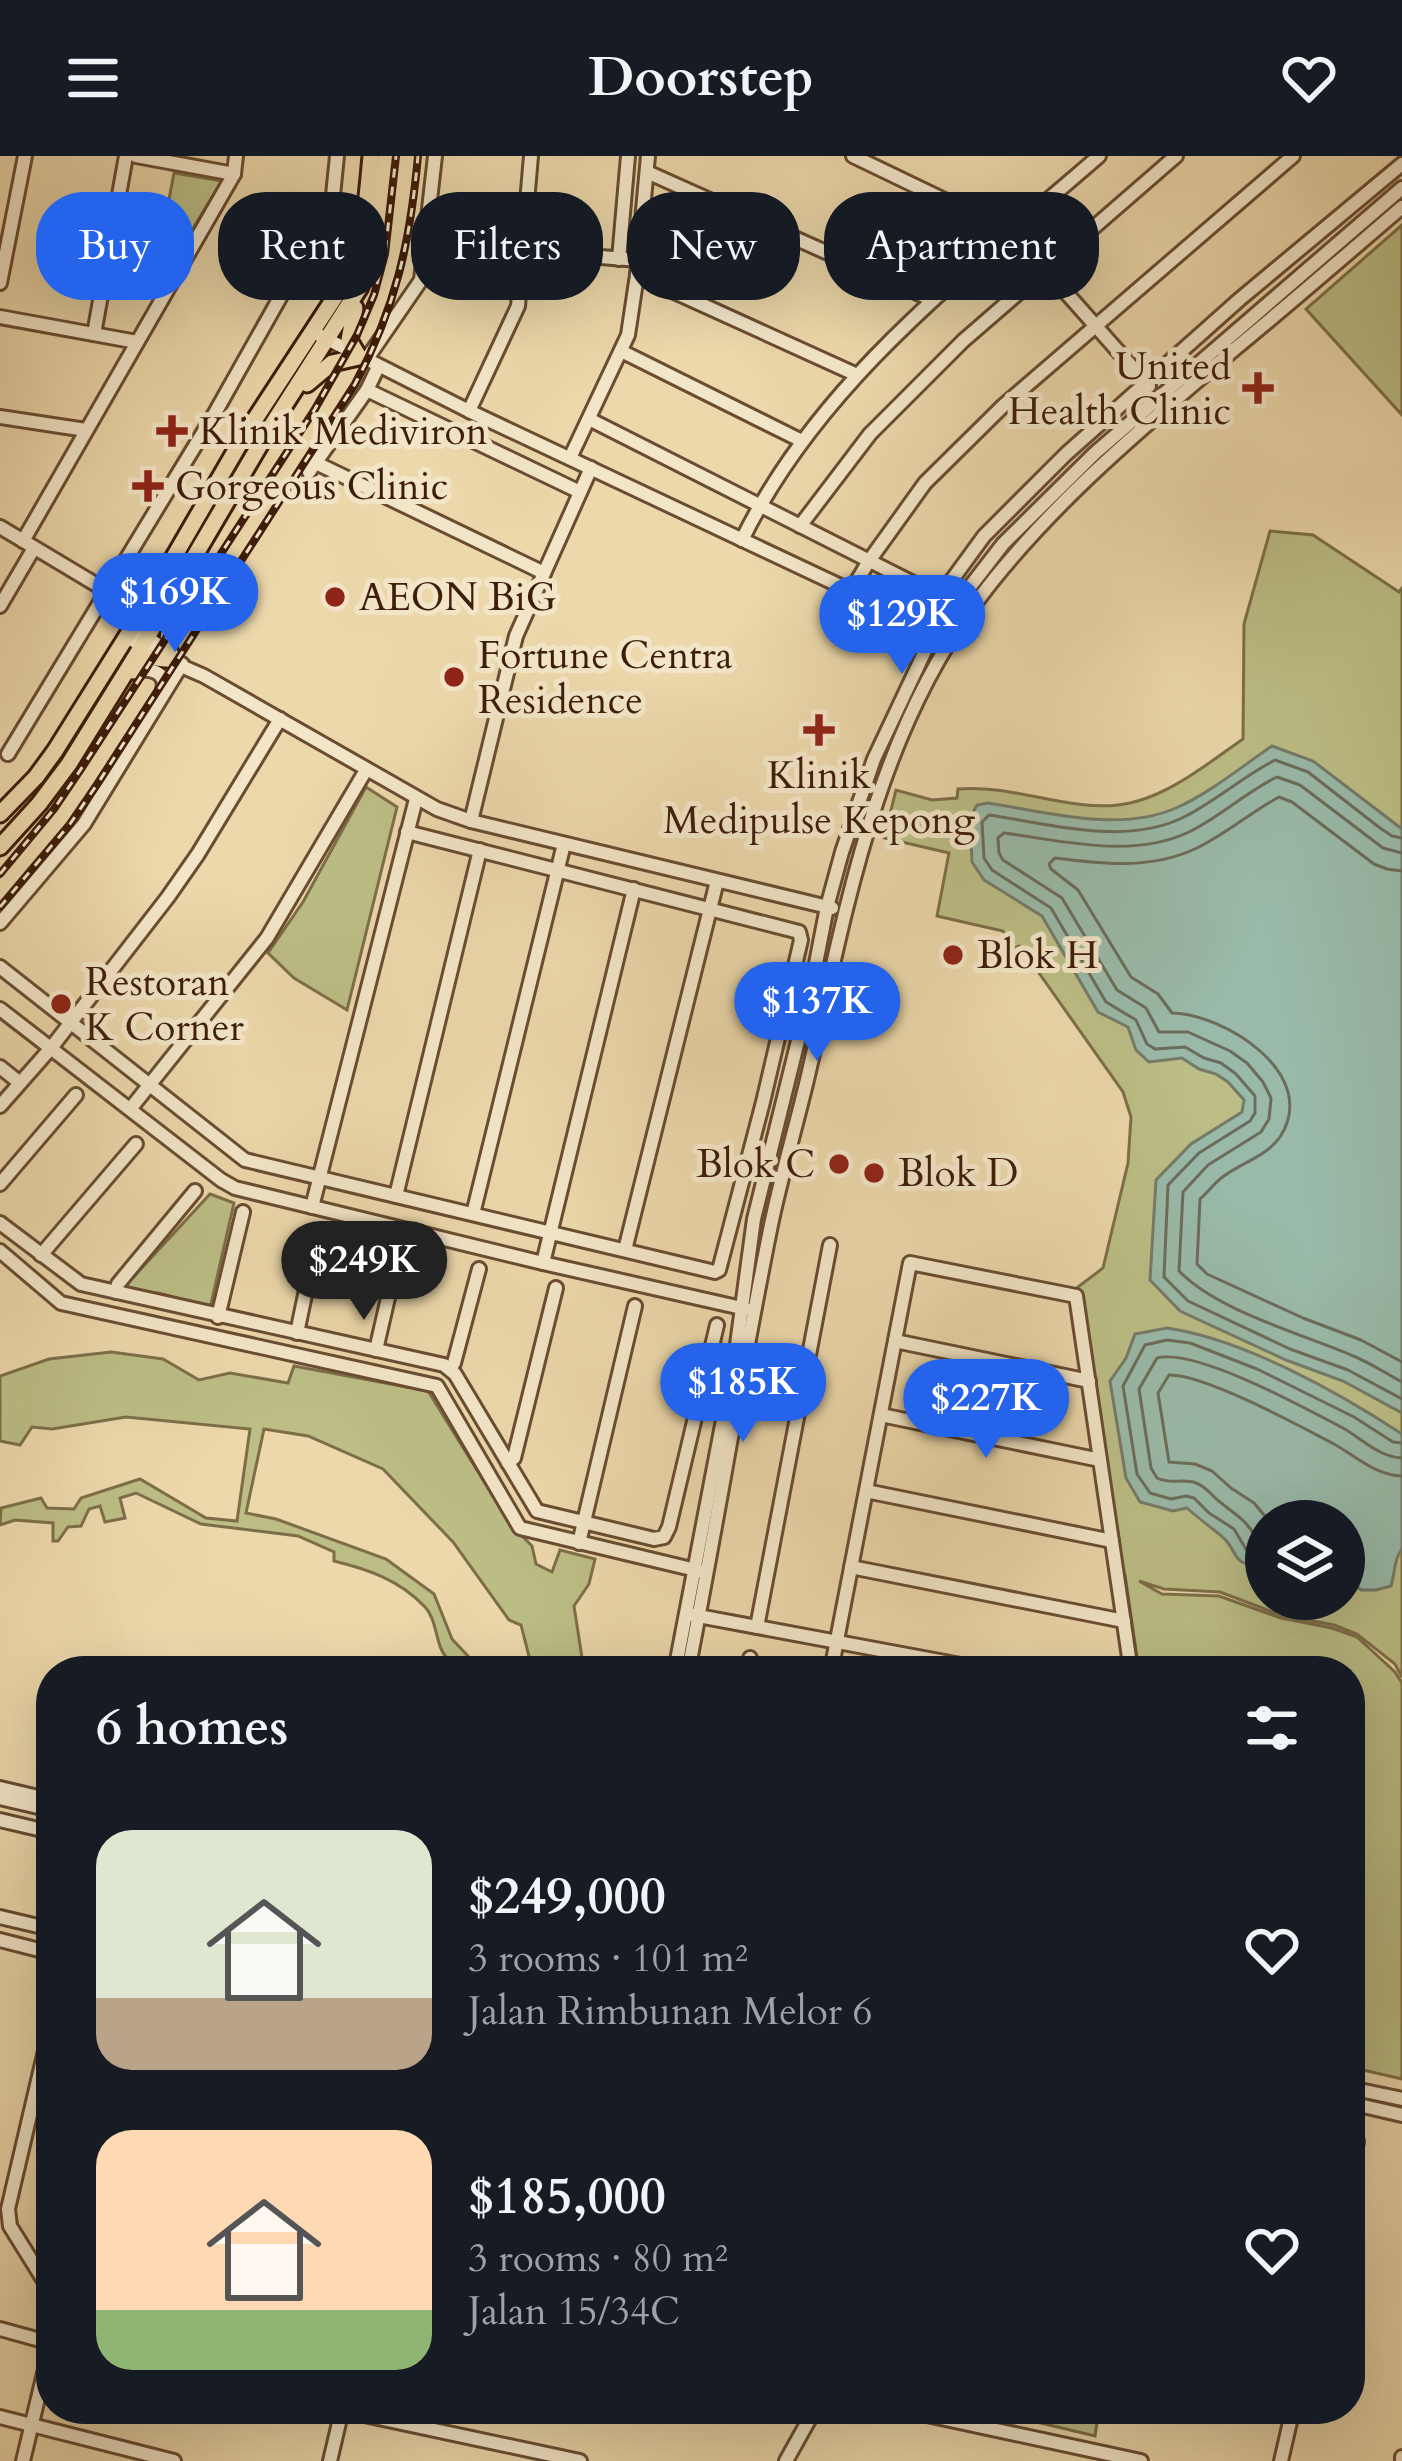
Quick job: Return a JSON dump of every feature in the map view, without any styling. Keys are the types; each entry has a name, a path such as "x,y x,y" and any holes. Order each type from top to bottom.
{"main road":[{"path":"0,814 36,778 137,637 286,405 357,257 371,156"},
{"path":"381,192 386,156"},
{"path":"0,847 69,764 111,696 137,637 142,612 244,436 349,300"},
{"path":"357,300 349,333 352,349 368,361"},
{"path":"286,405 332,363 368,361"},
{"path":"111,696 149,657 172,658 169,623 220,511"},
{"path":"0,836 39,803"}],"street":[{"path":"0,283 25,156"},
{"path":"94,334 127,156"},
{"path":"136,156 234,174"},
{"path":"0,606 86,430 234,174 236,156"},
{"path":"8,754 214,413 332,205 337,156"},
{"path":"434,156 421,280 368,361 367,390 313,467 544,573"},
{"path":"529,192 532,156"},
{"path":"619,259 628,156"},
{"path":"645,192 648,156"},
{"path":"853,156 928,192"},
{"path":"1057,192 1099,156"},
{"path":"1099,224 1176,156"},
{"path":"851,591 925,483 1004,405 1293,156"},
{"path":"589,419 928,591 941,590 984,536 1066,454 1240,299 1402,164"},
{"path":"647,172 824,251"},
{"path":"749,1310 743,1288 754,1219 827,907 874,759 932,636 1003,544 1095,453 1402,188"},
{"path":"680,1656 701,1571 749,1310 845,911 885,776 915,704 948,644 1006,564 1090,477 1402,207"},
{"path":"603,258 627,259"},
{"path":"469,411 519,300"},
{"path":"570,458 621,351 634,300"},
{"path":"692,300 856,375"},
{"path":"742,540 759,505 802,441 856,375 933,300"},
{"path":"800,526 870,434 1011,300"},
{"path":"1073,300 1158,398"},
{"path":"0,317 137,342"},
{"path":"320,336 851,591 948,644"},
{"path":"621,351 802,441"},
{"path":"367,390 580,492"},
{"path":"0,417 86,430"},
{"path":"471,821 516,636 591,468"},
{"path":"0,527 142,612"},
{"path":"137,637 416,799 471,821 845,911"},
{"path":"0,923 84,824 160,697 172,658"},
{"path":"132,673 149,669 161,676 160,697"},
{"path":"0,1106 51,1048 188,868 280,719"},
{"path":"131,1108 267,938 366,770"},
{"path":"312,1207 416,799"},
{"path":"0,967 245,1160 715,1272 722,1267 801,940 799,932 407,832"},
{"path":"473,1214 564,844"},
{"path":"396,1196 480,850"},
{"path":"626,1250 717,881"},
{"path":"542,1263 634,889"},
{"path":"0,1009 235,1188 749,1310"},
{"path":"0,1067 20,1083"},
{"path":"0,1184 76,1095"},
{"path":"41,1255 136,1144"},
{"path":"116,1292 195,1191"},
{"path":"218,1317 243,1212"},
{"path":"0,1222 80,1284 444,1364 537,1511 654,1539 664,1537 669,1527 717,1325"},
{"path":"297,1333 318,1233"},
{"path":"757,1628 830,1245"},
{"path":"376,1350 399,1250"},
{"path":"0,1251 61,1303 437,1386 520,1528 701,1571"},
{"path":"834,1656 910,1263 1076,1296 1129,1656"},
{"path":"450,1369 478,1269"},
{"path":"508,1463 514,1457 556,1288"},
{"path":"156,1324 160,1303"},
{"path":"156,1324 160,1303"},
{"path":"579,1543 635,1306"},
{"path":"895,1341 1089,1381"},
{"path":"881,1415 1100,1460"},
{"path":"866,1491 1112,1541"},
{"path":"851,1567 1124,1621"},
{"path":"692,1615 895,1656"},
{"path":"689,1656 692,1615"},
{"path":"0,1788 36,1796"},
{"path":"0,1798 36,1806"},
{"path":"0,1820 36,1828"},
{"path":"0,1917 36,1925"},
{"path":"0,1940 36,1949"},
{"path":"36,2089 8,2209 10,2226 36,2268"},
{"path":"1365,2095 1402,2114"},
{"path":"1365,2103 1402,2099"},
{"path":"0,2330 36,2339"},
{"path":"23,2461 36,2408"},
{"path":"0,2417 122,2455 175,2461"},
{"path":"330,2461 337,2424"},
{"path":"405,2424 580,2461"},
{"path":"786,2461 807,2424"},
{"path":"968,2424 1141,2461"},
{"path":"1281,2461 1290,2424"}],"green space":[{"path":"174,173 222,181 194,227 194,192 170,192"},
{"path":"1402,225 1402,415 1306,309"},
{"path":"1270,531 1313,535 1399,592 1402,588 1402,1677 1395,1664 1357,1634 1308,1620 1365,1620 1365,1500 1245,1500 1245,1601 1220,1592 1164,1589 1139,1581 1162,1594 1219,1596 1245,1605 1245,1620 1291,1620 1357,1637 1402,1683 1402,2079 1365,2070 1365,1656 1137,1656 1078,1287 1103,1268 1128,1163 1131,1117 1123,1092 1019,946 1013,949 1003,931 937,916 949,853 884,838 896,790 932,800 957,798 958,789 978,788 1099,806 1135,802 1184,780 1243,739 1244,624"},
{"path":"366,787 397,807 347,1010 294,978 268,953 303,902"},
{"path":"210,1194 234,1203 211,1304 203,1308 162,1294 129,1290 127,1284"},
{"path":"111,1352 163,1359 199,1380 230,1373 288,1383 294,1366 428,1391 511,1525 532,1546 536,1564 552,1572 560,1550 595,1559 589,1584 574,1606 582,1656 529,1656 521,1625 509,1620 453,1542 383,1469 308,1436 264,1429 246,1513 276,1519 386,1559 434,1594 452,1639 468,1656 446,1656 429,1613 405,1590 371,1572 334,1561 334,1552 298,1536 201,1524 136,1493 120,1498 125,1518 105,1522 100,1506 89,1509 81,1526 68,1527 58,1541 53,1541 53,1523 15,1520 0,1525 1,1508 41,1498 47,1508 74,1509 81,1498 140,1479 206,1518 237,1521 250,1429 126,1417 52,1429 32,1427 20,1445 0,1441 0,1376 49,1359"},
{"path":"1045,2424 1097,2424 1095,2436"}],"water":[{"path":"1272,746 1313,761 1402,829 1402,1413 1343,1381 1180,1311 1150,1280 1156,1180 1191,1144 1242,1112 1244,1100 1228,1082 1182,1058 1149,1062 1136,1050 1128,1027 1098,1012 1042,916 984,880 972,862 970,818 977,805 1107,820 1154,815 1201,795"},
{"path":"1167,1328 1227,1343 1320,1385 1402,1434 1402,1549 1391,1586 1365,1590 1365,1500 1245,1500 1245,1563 1226,1540 1187,1508 1173,1511 1140,1502 1126,1478 1110,1381 1135,1334"}],"railway":[{"path":"0,874 81,769 315,409 357,335 385,254 396,156"},
{"path":"0,907 98,783 355,384 399,274 418,156"}],"place":[{"name":"United Health Clinic","path":"1258,388"},
{"name":"Klinik Mediviron","path":"172,431"},
{"name":"Gorgeous Clinic","path":"148,486"},
{"name":"AEON BiG","path":"335,597"},
{"name":"Fortune Centra Residence","path":"454,677"},
{"name":"Klinik Medipulse Kepong","path":"819,730"},
{"name":"Blok H","path":"953,955"},
{"name":"Restoran K Corner","path":"61,1004"},
{"name":"Blok C","path":"839,1164"},
{"name":"Blok D","path":"874,1173"}]}
